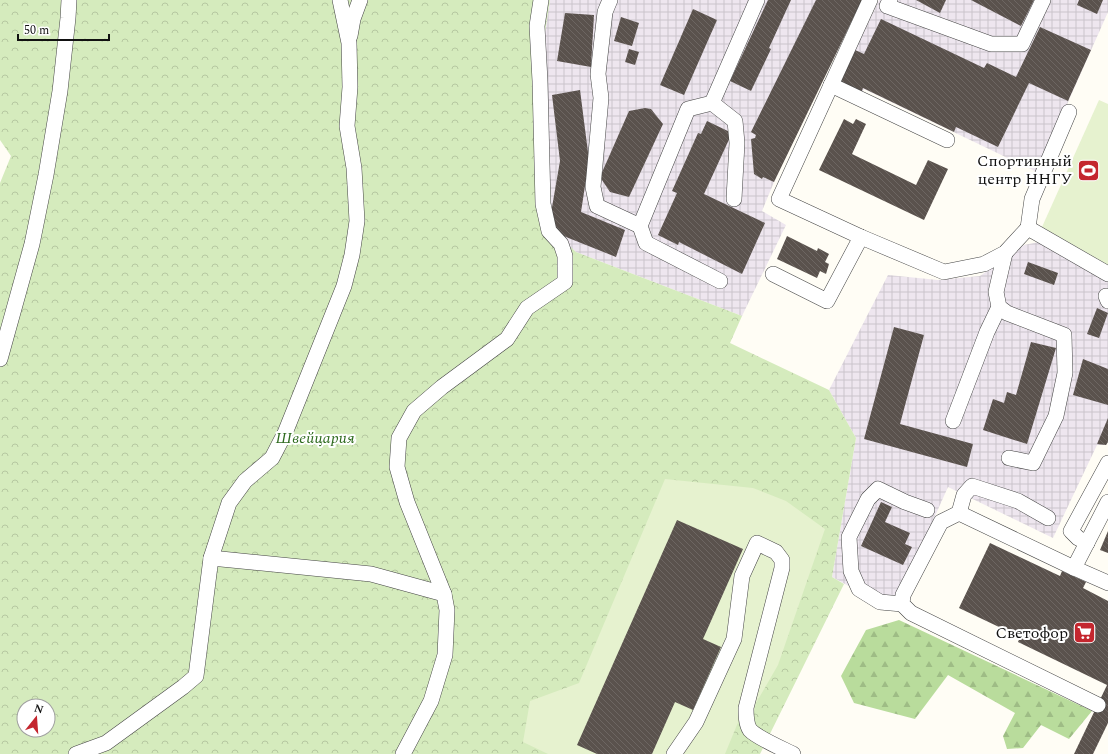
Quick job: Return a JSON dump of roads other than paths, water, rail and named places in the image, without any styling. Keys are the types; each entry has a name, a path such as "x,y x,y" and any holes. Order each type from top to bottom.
{"lane":[{"path":"0,359 32,244 46,175 60,92 69,0"},
{"path":"76,754 104,749 196,676 211,558 229,503 245,481 272,458 285,433 344,286 352,255 357,221 354,168 347,126 350,87 349,43 340,0"},
{"path":"349,43 353,19 360,0"},
{"path":"403,754 431,701 445,655 447,610 444,594 405,495 397,467 398,438 414,411 442,387 507,339 527,308 565,282 565,256 561,244 549,231 543,204 537,26 542,0"},
{"path":"610,0 605,12 598,74 601,98 593,187 597,206 640,226"},
{"path":"712,103 756,0"},
{"path":"870,0 779,199 860,237 944,272 984,264 1005,253 1028,228 1032,199 1070,112"},
{"path":"890,0 887,6 991,44 1022,44 1043,0"},
{"path":"831,85 947,140"},
{"path":"712,103 688,109 640,226 646,243 720,280"},
{"path":"712,103 735,121 736,143 734,200"},
{"path":"1028,228 1108,274"},
{"path":"773,274 827,301 860,237"},
{"path":"953,421 987,332 999,307 996,292 1005,253"},
{"path":"999,307 1007,313 1064,335 1065,373 1056,416 1033,463 1009,458"},
{"path":"1086,543 1078,538 1072,531 1108,463"},
{"path":"902,604 903,595 941,522 959,513 964,495 972,486 1018,500 1048,518"},
{"path":"927,510 905,502 878,489 868,499 848,537 852,571 859,589 880,602 902,604 911,613 1098,705"},
{"path":"1074,568 1108,502"},
{"path":"959,513 1108,583"},
{"path":"674,754 696,722 734,639 742,576 757,543 776,552 782,560 782,568 746,708 746,718 750,730 793,754"},
{"path":"211,558 372,574 444,594"}],"place":[{"name":"Спортивный центр ННГУ","path":"1088,170"},
{"name":"Светофор","path":"1084,633"}],"park label":[{"name":"Швейцария","path":"315,438"}]}
